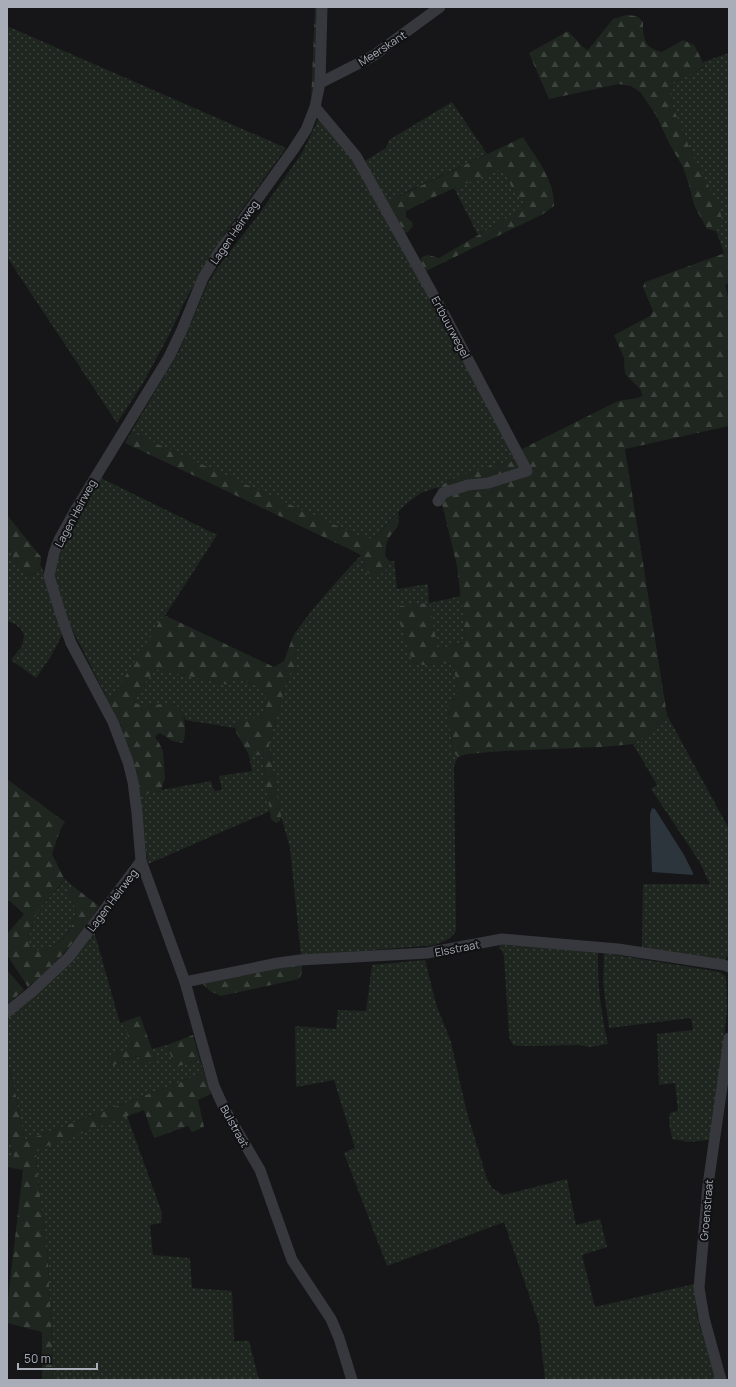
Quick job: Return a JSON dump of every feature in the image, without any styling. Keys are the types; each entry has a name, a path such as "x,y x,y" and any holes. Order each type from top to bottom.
{"street":[{"name":"Lagen Heirweg","path":"7,1012 33,991 69,957 141,861 133,782 128,762 113,722 71,643 61,615 49,576 54,553 59,540 76,509 169,357 206,272 306,130 315,107 320,83 322,7"},
{"name":"Meerskant","path":"320,83 373,56 440,7"},
{"name":"Ertbuurwegel","path":"315,107 356,156 445,316 527,471 488,483 468,485 443,493 438,501"},
{"name":"Bulstraat","path":"141,861 185,982 214,1086 224,1108 260,1170 292,1260 331,1319 339,1338 352,1380"},
{"name":"Elsstraat","path":"185,982 300,960 427,953 502,939 618,950 724,965 729,967"},
{"name":"Groenstraat","path":"721,1380 704,1318 699,1288 708,1185 729,1038"}],"green space":[{"path":"315,7 327,7 323,72 311,103"},
{"path":"626,15 637,16 643,22 644,37 651,48 662,52 683,40 694,45 705,66 682,79 673,82 669,97 691,152 719,206 722,220 720,227 716,231 707,229 694,205 683,167 669,143 656,115 640,92 631,86 619,84 549,99 529,53 568,31 583,47 588,50 613,19"},
{"path":"7,26 286,148 225,233 186,299 170,333 143,383 117,423 7,257"},
{"path":"729,53 729,253 724,253 716,231 720,227 669,97 673,82 705,67 703,62"},
{"path":"452,102 487,154 400,195 389,208 365,161 386,148 389,140"},
{"path":"318,120 323,121 354,160 517,460 497,464 450,480 438,487 421,493 407,503 378,534 368,540 131,432 178,353 208,283 215,271 259,214 302,153"},
{"path":"523,137 548,178 554,206 543,214 426,271 420,262 422,257 428,255 439,258 523,209 525,204 511,186 506,174 498,170 434,197 406,211 406,217 412,222 413,226 408,232 404,233 389,208 391,200"},
{"path":"498,170 506,174 511,186 525,204 523,209 478,235 454,188"},
{"path":"728,252 729,284 725,284 729,301 729,426 625,449 667,715 655,730 633,744 602,747 504,751 467,754 458,757 453,752 447,702 459,697 453,663 423,665 413,663 398,617 400,606 429,603 438,649 466,642 457,566 438,487 476,470 517,460 522,449 618,401 642,396 641,390 625,374 624,358 614,335 650,316 653,311 643,287 645,282"},
{"path":"131,432 368,540 378,534 398,512 398,526 389,537 387,543 385,555 389,561 387,569 378,577 366,572 361,555 125,443"},
{"path":"101,478 217,535 109,702 70,625 54,578 56,563 64,544"},
{"path":"7,515 41,557 39,569 36,573 30,576 21,571 7,546"},
{"path":"7,546 21,571 30,576 35,574 41,565 63,633 51,656 36,678 11,660 22,646 24,635 18,626 7,621"},
{"path":"361,555 366,572 387,569 389,561 394,561 397,589 428,584 429,603 461,596 466,642 438,649 413,663 423,665 453,663 459,697 447,702 453,752 458,757 454,766 456,931 450,938 435,945 301,956 290,848 281,816 269,745 290,673 292,659 303,640 293,636 317,604"},
{"path":"164,615 274,667 284,661 293,636 303,640 292,659 297,664 295,673 290,673 269,745 281,816 280,821 276,823 271,819 262,755 249,755 236,732 235,723 248,718 260,719 264,712 267,691 258,685 232,678 229,685 156,669 134,697 136,703 143,706 172,703 181,708 185,734 183,743 172,741 159,733 155,737 163,751 165,778 161,790 139,796 131,760 121,726 109,702"},
{"path":"156,669 229,685 232,678 258,685 267,691 264,712 260,719 236,723 235,728 185,720 181,708 172,703 143,706 136,703 134,697"},
{"path":"667,715 729,829 729,957 726,957 725,962 642,947 643,884 710,884 699,861 651,789 657,785 633,744 655,730"},
{"path":"249,755 262,755 270,811 148,864 139,796 161,790 211,781 214,791 222,790 219,776 252,771"},
{"path":"7,779 65,822 60,830 52,854 64,878 61,884 38,910 28,940 30,948 38,950 52,947 65,937 73,923 75,913 74,904 69,893 74,887 99,906 67,950 49,969 28,987 7,955 7,934 24,914 7,900"},
{"path":"64,878 74,887 69,893 75,910 73,923 64,937 52,947 38,950 30,948 28,940 38,910 61,885"},
{"path":"94,931 120,1023 123,1022 132,1048 108,1056 111,1066 139,1056 156,1060 152,1049 167,1045 175,1067 200,1060 204,1073 25,1141 10,1068 7,1069 7,1017"},
{"path":"501,945 598,951 600,998 608,1044 589,1047 580,1045 513,1045 509,1037 504,956 502,950 498,948"},
{"path":"604,953 720,972 726,977 727,1010 709,1140 690,1142 672,1139 669,1122 670,1113 678,1111 675,1083 659,1085 657,1034 693,1030 691,1018 609,1028 603,983"},
{"path":"425,960 436,1004 451,1042 466,1109 487,1179 492,1188 503,1195 567,1179 576,1225 600,1219 607,1247 582,1255 595,1307 694,1284 697,1316 716,1380 545,1380 539,1324 504,1222 387,1266 344,1153 355,1148 334,1080 296,1087 295,1026 336,1029 338,1010 366,1011 372,965"},
{"path":"302,964 302,972 299,979 221,996 210,991 203,984 208,982"},
{"path":"7,970 24,990 7,1004"},
{"path":"140,1016 156,1060 142,1065 138,1056 111,1066 108,1056 132,1048 123,1022"},
{"path":"193,1035 200,1060 175,1067 167,1045"},
{"path":"10,1068 25,1141 204,1073 211,1094 198,1100 204,1127 192,1132 188,1126 154,1138 144,1110 36,1150 37,1173 47,1245 54,1380 42,1380 42,1332 7,1323 7,1307 23,1170 7,1167 7,1157 14,1158 7,1129 7,1069"},
{"path":"127,1116 162,1213 161,1223 150,1225 153,1255 190,1258 192,1288 232,1291 234,1341 249,1341 259,1380 54,1380 47,1245 37,1173 36,1149"},
{"path":"7,1129 14,1159 7,1157"}],"shaded area":[{"path":"652,808 655,809 684,855 693,875 652,872 650,814"}]}
